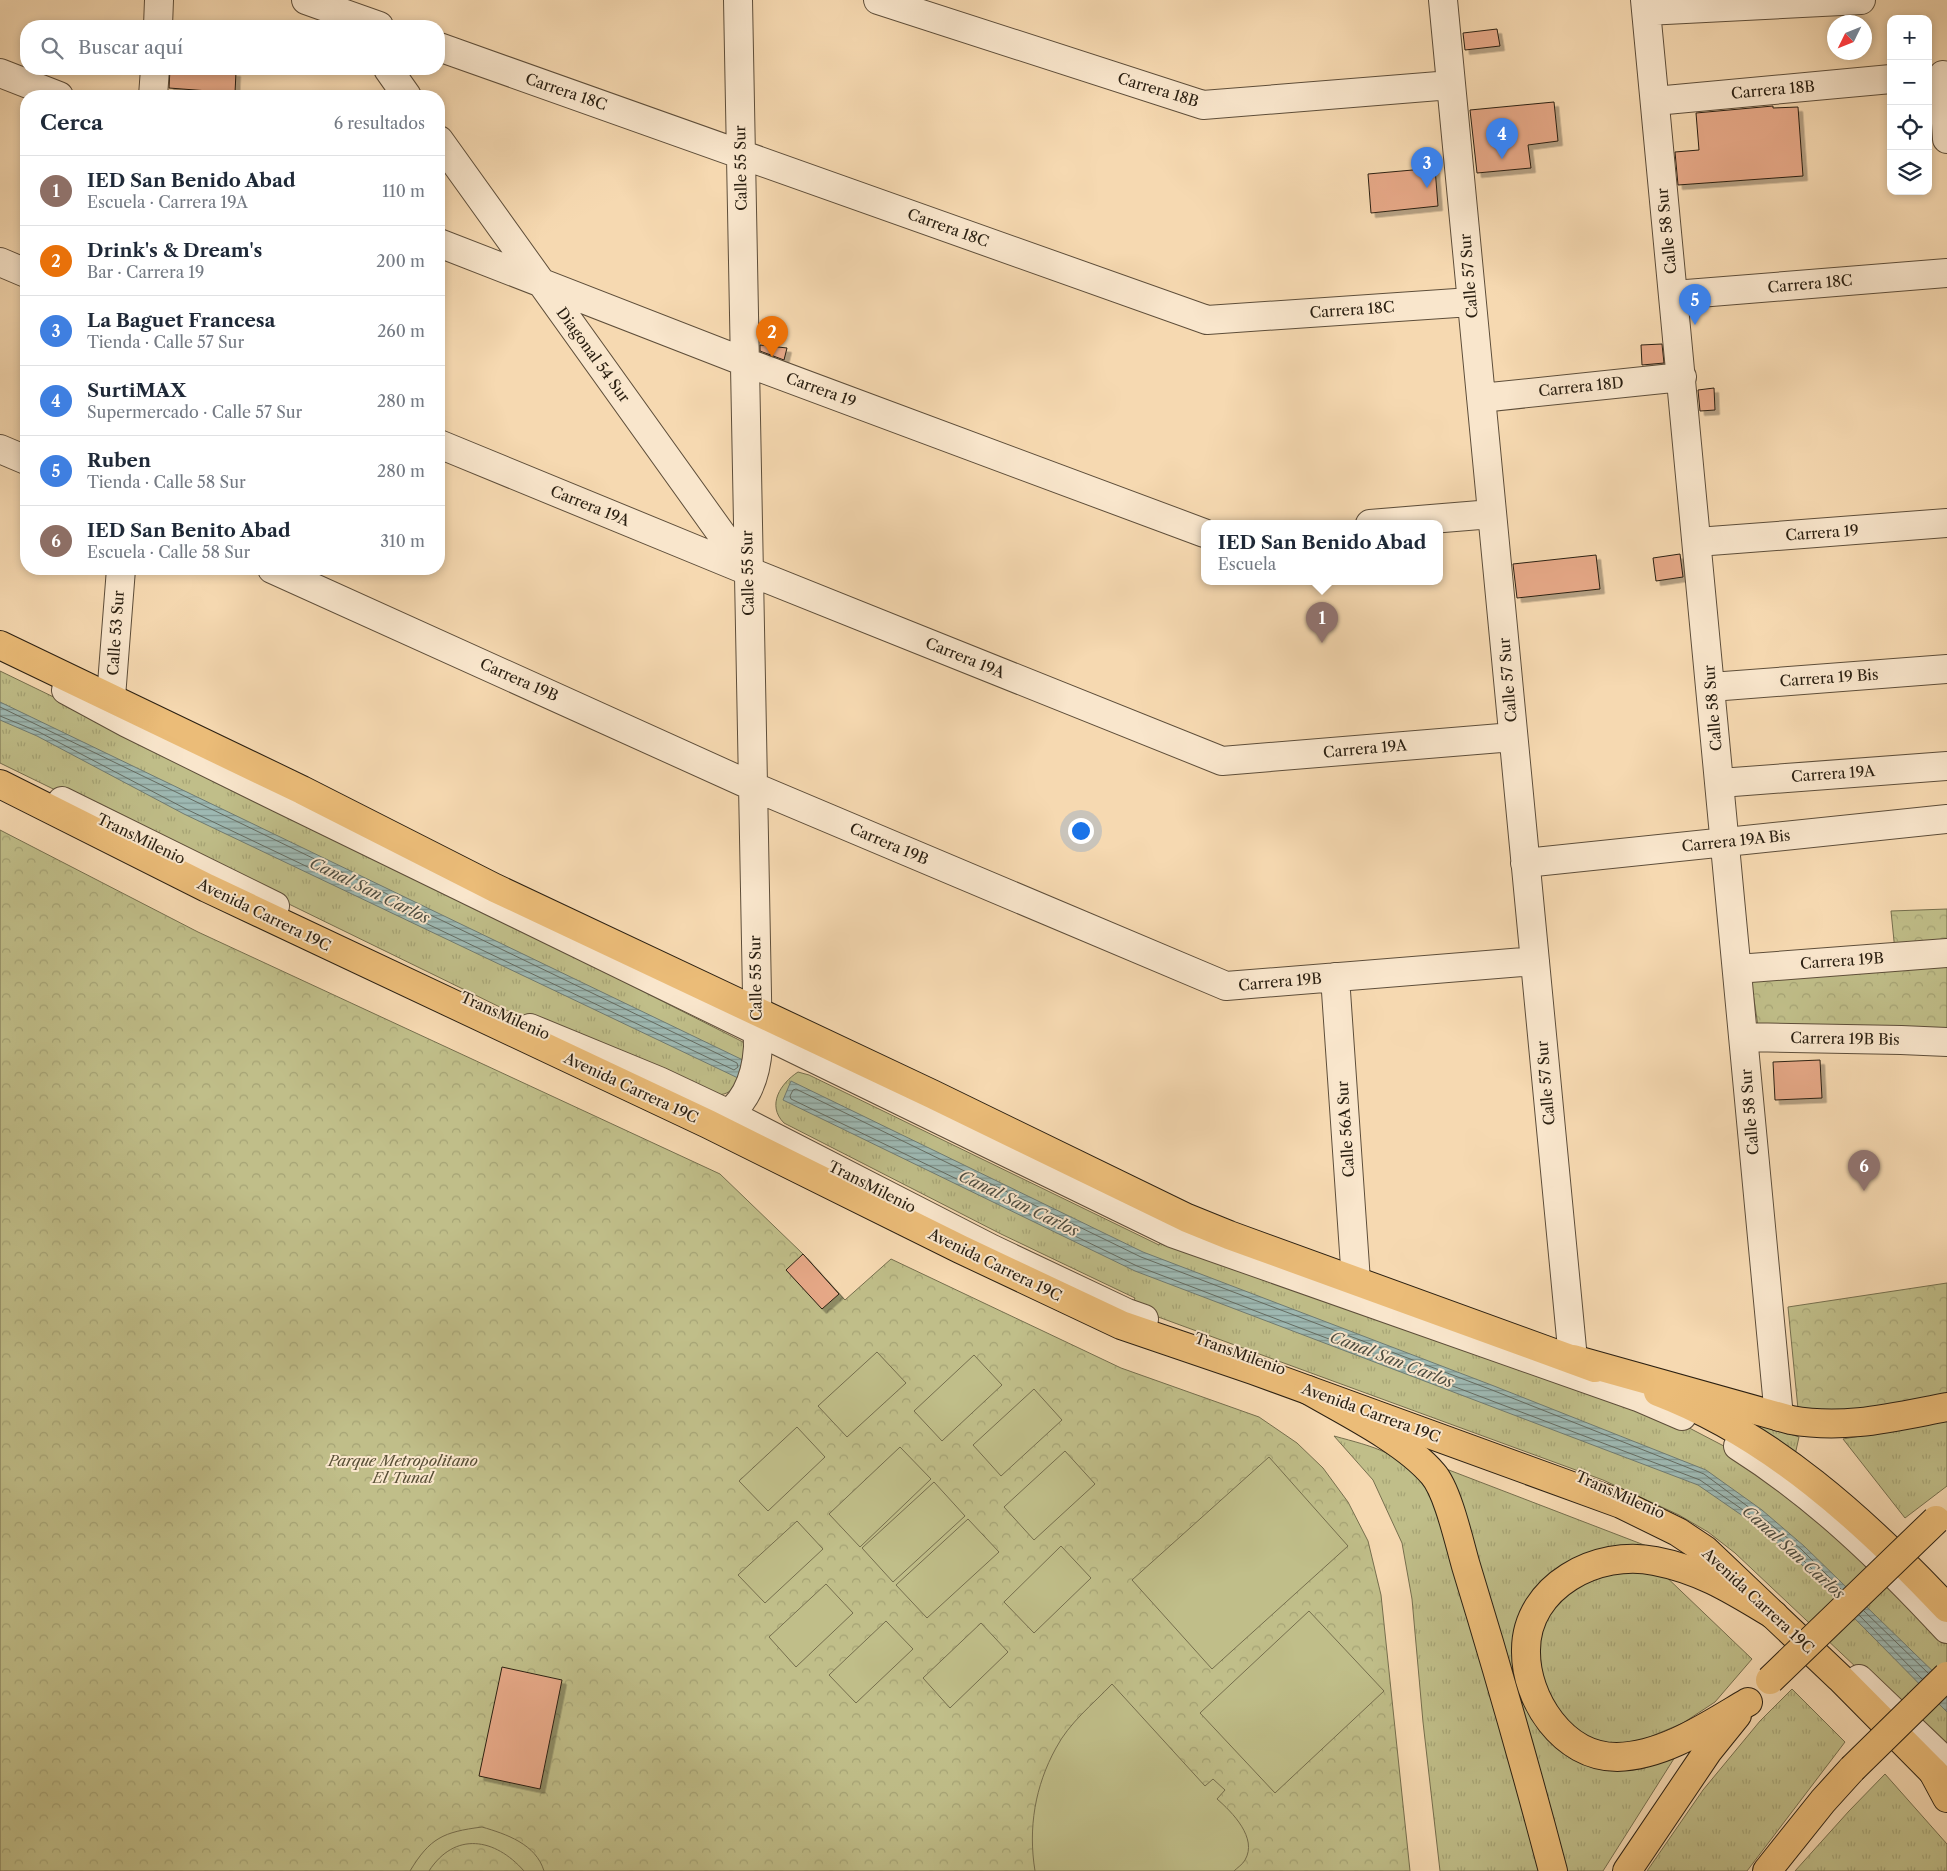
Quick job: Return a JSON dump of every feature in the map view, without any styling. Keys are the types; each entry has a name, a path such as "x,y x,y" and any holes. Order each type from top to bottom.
{"main road":[{"path":"0,644 112,697 757,1021 1187,1218 1229,1235 1573,1359 1675,1398 1704,1412 1788,1463 1854,1517 1893,1553 1947,1608"},
{"name":"Avenida Carrera 19C","path":"0,784 207,888 719,1119 960,1249 1114,1322 1308,1390 1621,1504 1678,1532 1705,1550 1942,1774 1947,1798"},
{"path":"1573,1359 1809,1424 1839,1425 1857,1423 1947,1407"},
{"path":"1308,1390 1407,1450 1424,1464 1440,1484 1477,1604 1554,1871"},
{"path":"1627,1871 1708,1751 1748,1702 1941,1515"},
{"path":"1748,1702 1708,1726 1674,1743 1646,1752 1617,1757 1596,1754 1576,1745 1563,1735 1542,1710 1530,1683 1526,1650 1530,1623 1545,1597 1566,1578 1594,1564 1626,1559 1653,1560 1705,1576 1724,1585 1774,1615"},
{"path":"1768,1871 1822,1801 1947,1676"}],"street":[{"path":"158,20 159,0"},
{"path":"306,0 364,20"},
{"name":"Calle 55 Sur","path":"719,1119 740,1103 752,1082 757,1059 738,0"},
{"name":"Carrera 18B","path":"878,0 1203,106 1451,85"},
{"name":"Calle 57 Sur","path":"1442,0 1573,1359"},
{"path":"1645,5 1861,0"},
{"name":"Calle 58 Sur","path":"1645,5 1682,377 1779,1417"},
{"name":"Carrera 18C","path":"445,49 1207,320 1471,302"},
{"path":"0,73 44,90"},
{"path":"153,90 155,75"},
{"path":"392,75 403,90"},
{"path":"1939,75 1947,139"},
{"name":"Carrera 18B","path":"1655,101 1887,80"},
{"name":"Diagonal 54 Sur","path":"445,148 748,571"},
{"name":"Carrera 19","path":"445,245 745,362 1201,531"},
{"path":"0,262 20,270"},
{"name":"Carrera 18C","path":"1674,295 1947,273"},
{"name":"Carrera 18D","path":"1481,398 1682,377"},
{"name":"Carrera 19A","path":"445,446 748,571 1222,761 1513,737"},
{"path":"0,449 20,457"},
{"path":"1419,520 1492,514"},
{"name":"Carrera 19","path":"1697,542 1947,523"},
{"name":"Calle 53 Sur","path":"112,697 121,575"},
{"name":"Carrera 19B","path":"285,575 752,786 1226,986 1534,961"},
{"path":"0,659 59,686 136,727 279,798 757,1021 1172,1233 1638,1397 1683,1417 1728,1440 1786,1480 1875,1555 1947,1629"},
{"name":"Carrera 19 Bis","path":"1711,687 1947,669"},
{"name":"Carrera 19A","path":"1720,783 1947,766"},
{"name":"TransMilenio","path":"0,771 505,1017 600,1056 719,1119 1127,1313 1557,1467 1632,1498 1698,1533 1742,1569 1942,1774"},
{"name":"Carrera 19A Bis","path":"1525,863 1947,819"},
{"name":"Carrera 19B","path":"1737,969 1947,953"},
{"name":"Calle 56A Sur","path":"1335,977 1356,1281"},
{"name":"Carrera 19B Bis","path":"1743,1037 1947,1042"}],"green space":[{"path":"0,671 231,783 743,1042 743,1064 738,1079 730,1091 712,1095 621,1053 508,1011 0,763"},
{"name":"Parque Metropolitano El Tunal","path":"0,830 198,932 720,1174 803,1254 845,1300 891,1259 1121,1368 1259,1417 1297,1443 1323,1468 1348,1502 1368,1541 1381,1595 1410,1871 0,1871"},
{"path":"1947,909 1947,1035 1758,1026 1750,973 1896,961 1891,911"},
{"path":"798,1072 809,1075 1159,1245 1164,1235 1672,1419 1743,1456 1947,1635 1947,1753 1735,1553 1708,1532 1679,1515 1603,1480 1131,1307 1135,1298 1001,1234 784,1123 776,1109 776,1102 781,1088"},
{"path":"1947,1283 1947,1396 1865,1414 1798,1409 1788,1307"},
{"path":"877,1352 906,1383 847,1437 818,1406"},
{"path":"974,1355 1002,1385 942,1441 914,1411"},
{"path":"1034,1389 1062,1420 1001,1476 973,1445"},
{"path":"1730,1414 1799,1437 1795,1455"},
{"path":"1947,1421 1947,1486 1905,1518 1843,1439"},
{"path":"797,1427 825,1457 768,1511 739,1481"},
{"path":"1334,1436 1374,1448 1407,1466 1417,1476 1432,1499 1441,1520 1542,1871 1440,1871 1423,1722 1412,1599 1402,1543 1373,1480"},
{"path":"900,1447 931,1479 860,1547 829,1514"},
{"path":"1065,1451 1095,1484 1034,1540 1004,1507"},
{"path":"1269,1457 1348,1546 1212,1669 1132,1580"},
{"path":"1441,1467 1652,1548 1599,1552 1517,1640 1575,1758 1607,1770 1642,1769 1675,1757 1603,1871 1563,1871"},
{"path":"934,1482 965,1516 893,1582 862,1548"},
{"path":"968,1519 999,1552 927,1618 896,1585"},
{"path":"797,1521 823,1549 765,1603 738,1575"},
{"path":"1061,1546 1091,1578 1034,1633 1004,1602"},
{"path":"1658,1569 1752,1659 1715,1702 1683,1723 1628,1746 1598,1744 1569,1726 1548,1701 1535,1666 1544,1612 1595,1573"},
{"path":"826,1584 853,1613 796,1667 769,1637"},
{"path":"1309,1611 1384,1691 1275,1793 1200,1713"},
{"path":"886,1621 913,1649 856,1703 829,1675"},
{"path":"981,1623 1008,1652 950,1708 923,1678"},
{"path":"1112,1684 1205,1786 1213,1779 1225,1790 1217,1799 1242,1826 1248,1843 1248,1852 1245,1860 1234,1871 1035,1871 1032,1839 1033,1823 1038,1792 1049,1762 1068,1730"},
{"path":"1792,1689 1845,1742 1747,1871 1647,1871 1703,1790 1760,1721"},
{"path":"1885,1774 1947,1844 1947,1871 1795,1871 1849,1811"},
{"path":"482,1827 510,1837 527,1847 540,1862 544,1871 524,1871 501,1851 475,1844 451,1849 439,1858 429,1871 410,1871 424,1851 439,1838 457,1831"}],"water":[{"name":"Canal San Carlos","path":"0,702 745,1061 738,1078 184,814 37,736 0,720"},
{"name":"Canal San Carlos","path":"791,1081 1143,1252 1494,1386 1706,1470 1762,1510 1804,1546 1947,1685 1947,1712 1793,1556 1753,1523 1698,1485 1135,1271 783,1100"}],"building":[{"path":"1497,29 1500,46 1465,50 1463,33"},
{"path":"170,75 236,75 235,90 169,88"},
{"path":"1554,102 1558,141 1528,145 1531,168 1477,173 1470,110"},
{"path":"1773,106 1773,108 1798,107 1803,176 1678,185 1675,152 1699,150 1696,113"},
{"path":"1435,168 1438,206 1371,213 1368,174"},
{"path":"1662,344 1664,363 1642,365 1641,345"},
{"path":"760,345 787,348 784,360 760,351"},
{"path":"1714,388 1715,410 1700,411 1698,390"},
{"path":"1680,554 1683,577 1656,581 1653,558"},
{"path":"1596,555 1600,589 1517,598 1513,564"},
{"path":"1820,1060 1822,1098 1775,1100 1773,1062"},
{"path":"803,1254 839,1294 822,1309 786,1270"},
{"path":"502,1667 562,1680 540,1789 479,1776"}],"place":[{"name":"SurtiMAX","path":"1502,159"},
{"name":"La Baguet Francesa","path":"1427,188"},
{"name":"Ruben","path":"1695,325"},
{"name":"Drink's & Dream's","path":"772,357"},
{"name":"IED San Benido Abad","path":"1322,643"},
{"name":"IED San Benito Abad","path":"1864,1191"}]}
